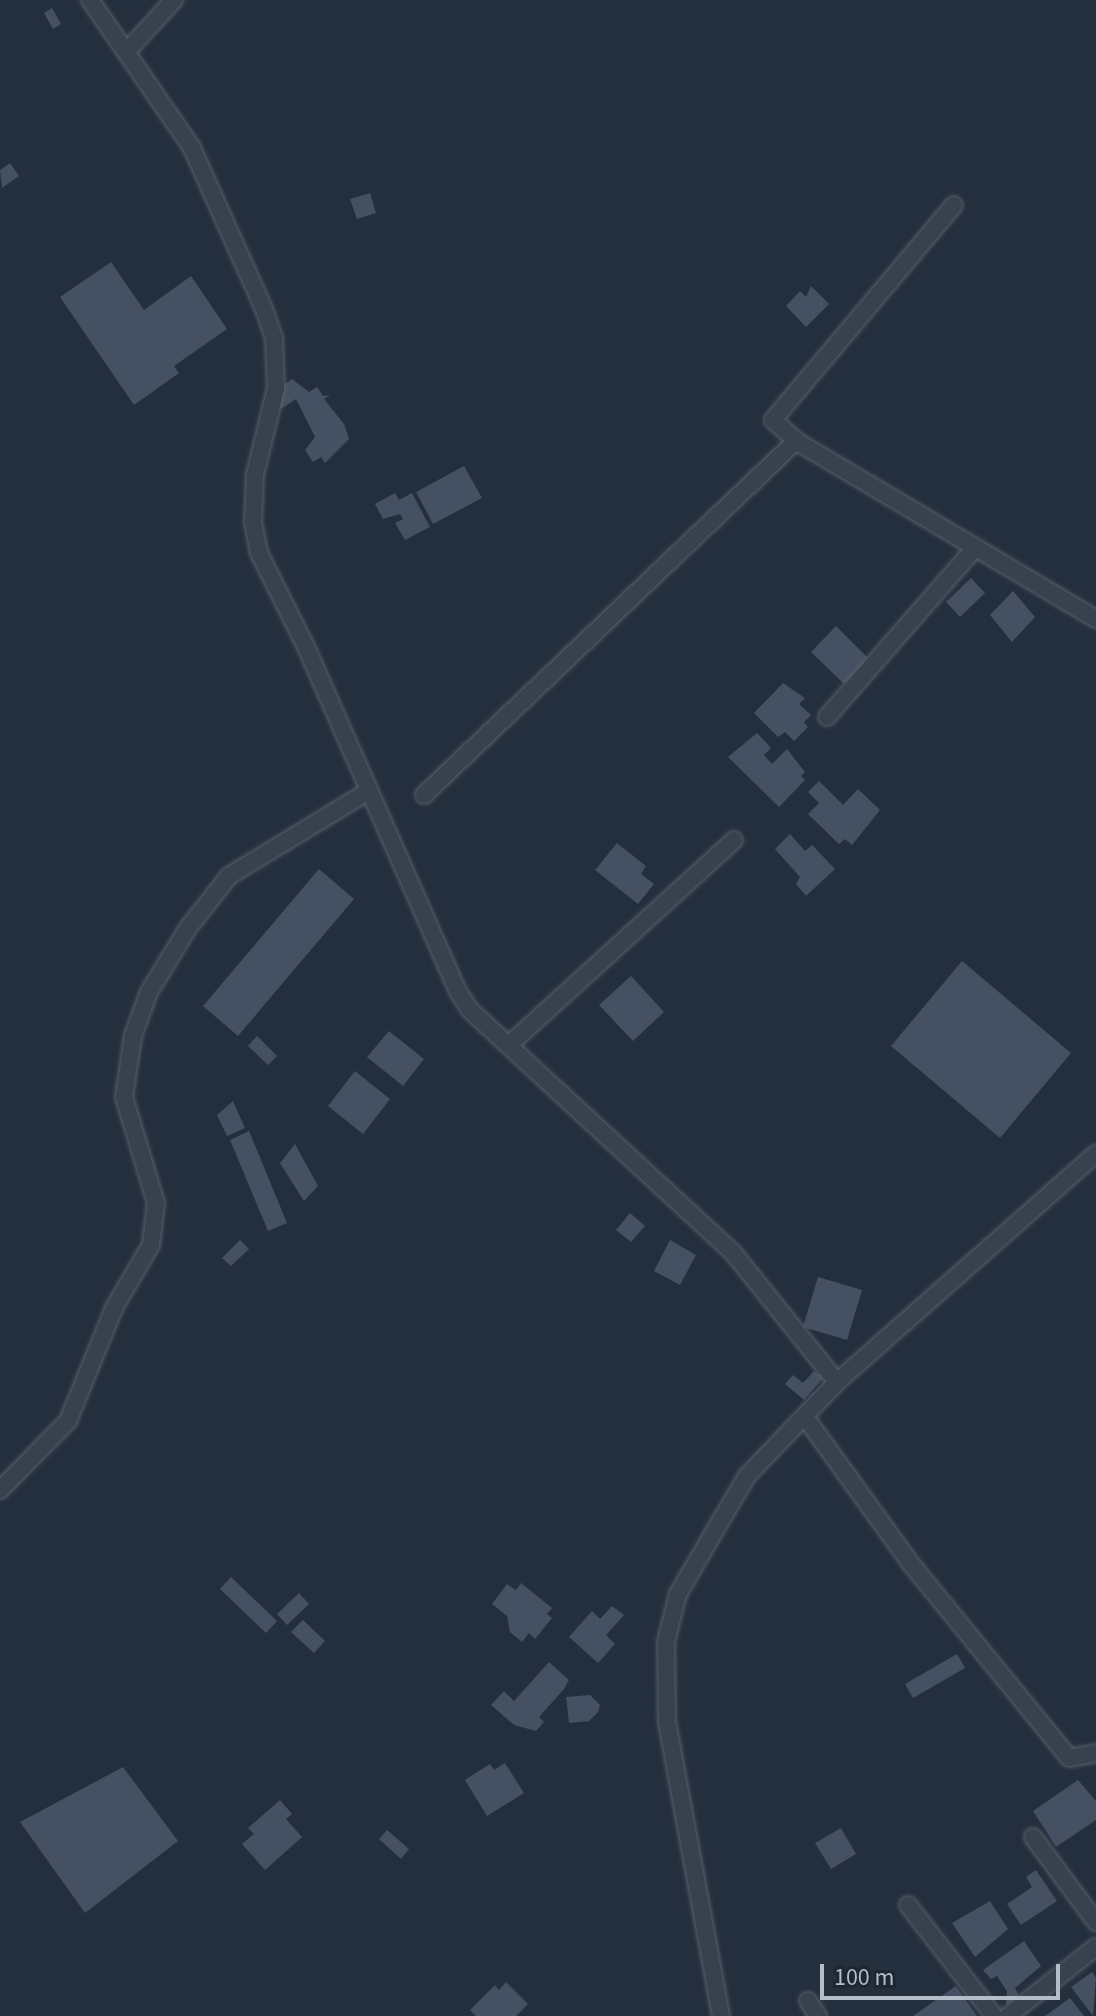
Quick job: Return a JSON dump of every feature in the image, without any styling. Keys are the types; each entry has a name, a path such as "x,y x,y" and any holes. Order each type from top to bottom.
{"street":[{"path":"90,0 205,174 274,338 276,388 255,475 253,522 259,553 306,647 367,792 457,990 470,1010 734,1254 837,1382"},
{"path":"126,52 174,0"},
{"path":"954,205 774,416 775,424 796,441 1096,619"},
{"path":"424,795 796,441"},
{"path":"827,717 975,548"},
{"path":"0,1490 68,1421 114,1308 151,1245 156,1203 124,1097 133,1036 149,992 188,928 229,876 367,792"},
{"path":"510,1044 734,840"},
{"path":"721,2016 667,1721 666,1642 678,1594 723,1511 747,1476 837,1382 1096,1154"},
{"path":"805,1417 911,1564 1069,1758 1096,1753"},
{"path":"1033,1837 1096,1922"},
{"path":"908,1905 994,2016"},
{"path":"1008,2016 1096,1947"},
{"path":"808,2001 818,2016"}],"building":[{"path":"52,8 61,24 53,29 44,13"},
{"path":"10,163 19,176 2,188 0,170"},
{"path":"370,193 376,213 357,219 350,199"},
{"path":"111,262 144,310 191,276 227,329 174,366 179,373 134,405 60,297"},
{"path":"811,286 829,304 806,327 786,306 800,291 806,297"},
{"path":"292,379 309,392 317,387 323,396 330,395 324,399 344,424 349,439 325,463 321,457 313,462 305,450 315,437 296,399 281,409 275,400 277,390"},
{"path":"464,466 482,498 433,524 416,492"},
{"path":"395,493 399,500 412,493 430,527 405,540 395,523 403,519 400,514 383,519 375,504"},
{"path":"971,578 985,593 960,617 946,602"},
{"path":"1013,591 1035,617 1012,642 990,615"},
{"path":"836,626 869,659 844,684 811,652"},
{"path":"783,683 805,698 799,704 811,715 804,722 808,727 794,741 785,732 778,737 754,713"},
{"path":"757,733 771,748 764,755 772,764 787,749 805,772 801,776 805,780 779,807 728,757"},
{"path":"819,781 843,805 858,789 880,810 852,845 845,839 839,844 808,814 819,803 808,792"},
{"path":"790,834 805,851 812,845 835,869 806,896 796,884 800,877 775,849"},
{"path":"617,843 646,866 641,874 654,884 638,904 595,870"},
{"path":"319,869 354,899 238,1036 203,1006"},
{"path":"962,961 1071,1053 1000,1138 891,1046"},
{"path":"631,976 664,1012 633,1041 599,1005"},
{"path":"389,1031 424,1059 403,1086 367,1057"},
{"path":"257,1036 277,1056 268,1065 248,1046"},
{"path":"355,1071 390,1099 363,1134 328,1106"},
{"path":"233,1101 245,1128 227,1136 217,1115"},
{"path":"249,1131 287,1223 268,1231 230,1140"},
{"path":"295,1144 318,1186 304,1201 280,1163"},
{"path":"630,1213 645,1226 631,1242 616,1230"},
{"path":"240,1240 249,1249 231,1266 222,1258"},
{"path":"670,1240 696,1255 680,1285 654,1271"},
{"path":"818,1277 862,1290 847,1340 803,1327"},
{"path":"814,1371 823,1378 804,1400 785,1384 793,1375 803,1383"},
{"path":"231,1577 277,1621 266,1633 220,1589"},
{"path":"521,1583 552,1608 547,1614 552,1618 535,1639 529,1633 522,1642 510,1632 507,1616 492,1604 507,1584 516,1590"},
{"path":"299,1593 309,1604 287,1625 277,1614"},
{"path":"612,1606 624,1615 606,1635 615,1644 598,1663 569,1637 592,1611 600,1619"},
{"path":"303,1620 325,1641 314,1653 291,1632"},
{"path":"957,1654 965,1668 913,1698 905,1684"},
{"path":"549,1662 569,1680 539,1717 544,1722 536,1731 514,1725 491,1705 504,1691 514,1701"},
{"path":"590,1695 600,1705 598,1712 589,1721 569,1723 566,1697"},
{"path":"505,1763 524,1793 487,1816 465,1780 490,1764 494,1770"},
{"path":"123,1767 178,1841 85,1913 20,1822"},
{"path":"1078,1780 1096,1801 1096,1820 1056,1847 1033,1811"},
{"path":"280,1800 292,1814 286,1819 302,1837 265,1870 242,1844 254,1834 248,1828"},
{"path":"841,1828 856,1854 831,1869 815,1843"},
{"path":"387,1830 409,1849 401,1859 379,1839"},
{"path":"1036,1870 1057,1901 1021,1925 1007,1904 1032,1887 1026,1877"},
{"path":"990,1901 1008,1929 975,1957 952,1923"},
{"path":"1024,1941 1041,1966 1015,1988 1019,1996 1006,2005 1007,1991 997,1976 991,1979 983,1970"},
{"path":"1092,1972 1096,1978 1093,2016 1071,1987"},
{"path":"506,1982 528,2004 516,2016 476,2016 470,2010 495,1985 499,1990"},
{"path":"956,1986 977,2016 913,2016"},
{"path":"1070,1998 1084,2016 1045,2016"}]}
